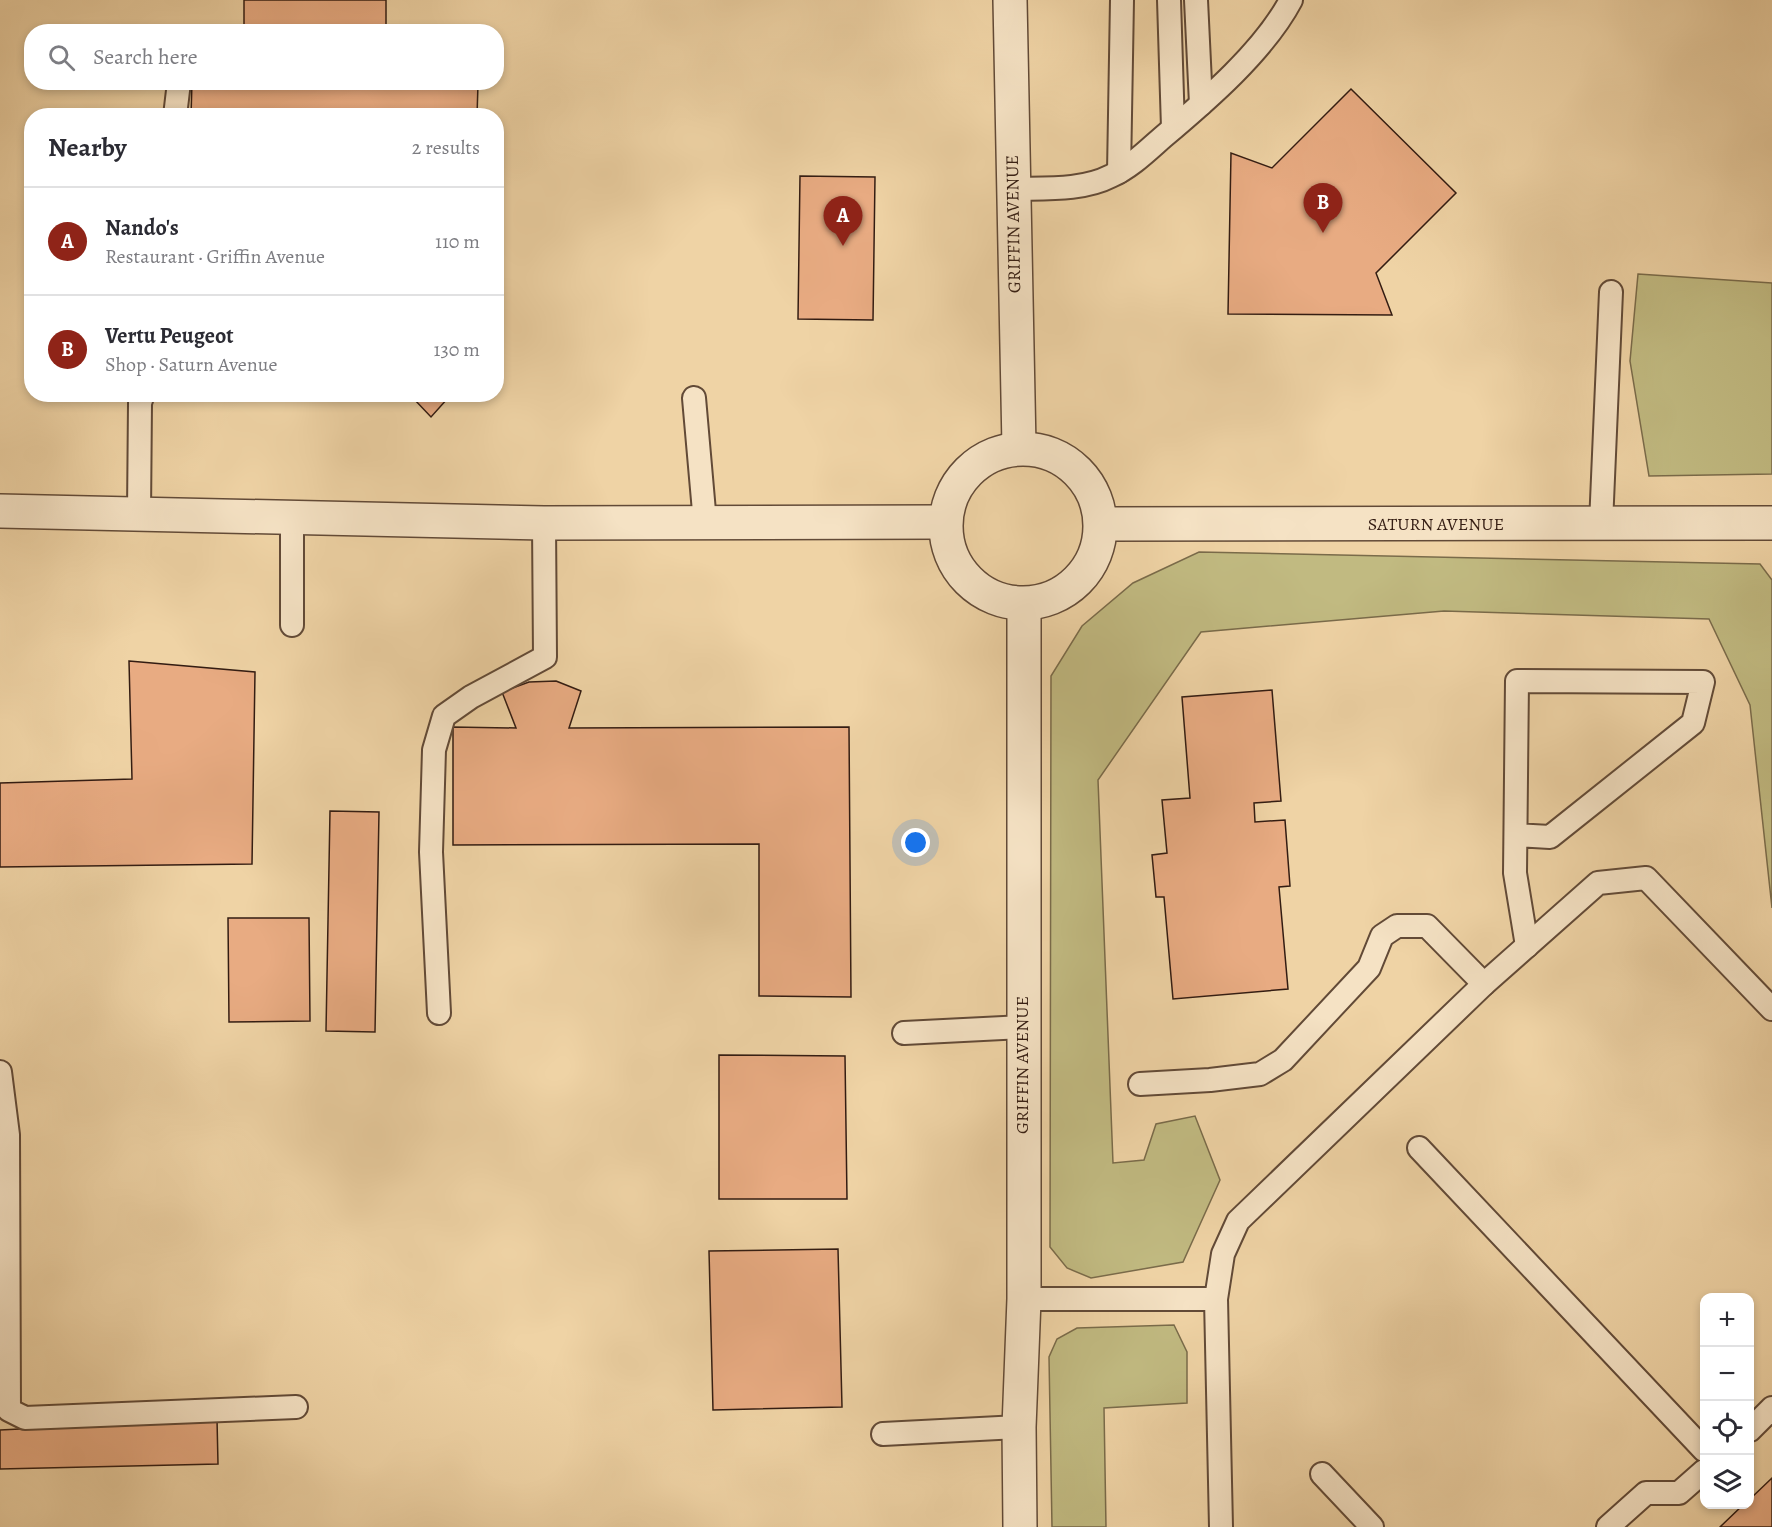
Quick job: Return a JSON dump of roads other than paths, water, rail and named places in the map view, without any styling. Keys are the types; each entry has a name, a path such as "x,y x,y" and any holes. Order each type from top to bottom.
{"street":[{"name":"GRIFFIN AVENUE","path":"1008,4 1019,447"},
{"path":"1019,447 1041,449 1060,458 1081,475 1095,498 1101,524 1100,539 1091,564 1074,585 1051,599 1024,604 992,597 969,582 950,554 944,522 951,498 965,475 987,458 1019,447"},
{"path":"0,511 544,523 944,522"},
{"name":"SATURN AVENUE","path":"1101,524 1772,523"},
{"name":"GRIFFIN AVENUE","path":"1020,1527 1019,1427 1024,1299 1022,1027 1024,604"}],"lane":[{"path":"1119,172 1122,0"},
{"path":"1169,0 1173,129"},
{"path":"1196,0 1200,104"},
{"path":"1012,189 1087,185 1119,172 1200,104 1256,48 1281,19 1291,0"},
{"path":"176,108 178,90"},
{"path":"1601,524 1611,292"},
{"path":"694,398 705,523"},
{"path":"139,513 140,402"},
{"path":"292,519 292,626"},
{"path":"439,1013 431,852 434,750 444,716 471,697 545,657 544,523"},
{"path":"1516,836 1550,837 1693,723 1703,682 1517,681 1515,873 1527,946"},
{"path":"1221,1527 1216,1299 1223,1254 1238,1221 1484,984 1598,883 1646,878 1772,1009"},
{"path":"1140,1084 1210,1080 1260,1074 1283,1060 1369,968 1382,936 1397,926 1426,926 1484,984"},
{"path":"904,1033 1022,1027"},
{"path":"0,1072 8,1135 9,1410 25,1418 296,1407"},
{"path":"1419,1148 1700,1446"},
{"path":"1024,1299 1216,1299"},
{"path":"1754,1425 1772,1408"},
{"path":"883,1434 1019,1427"},
{"path":"1322,1474 1372,1527"},
{"path":"1608,1527 1646,1493 1679,1493 1700,1475"}],"place":[{"name":"Vertu Peugeot","path":"1323,233"},
{"name":"Nando's","path":"843,246"}]}
